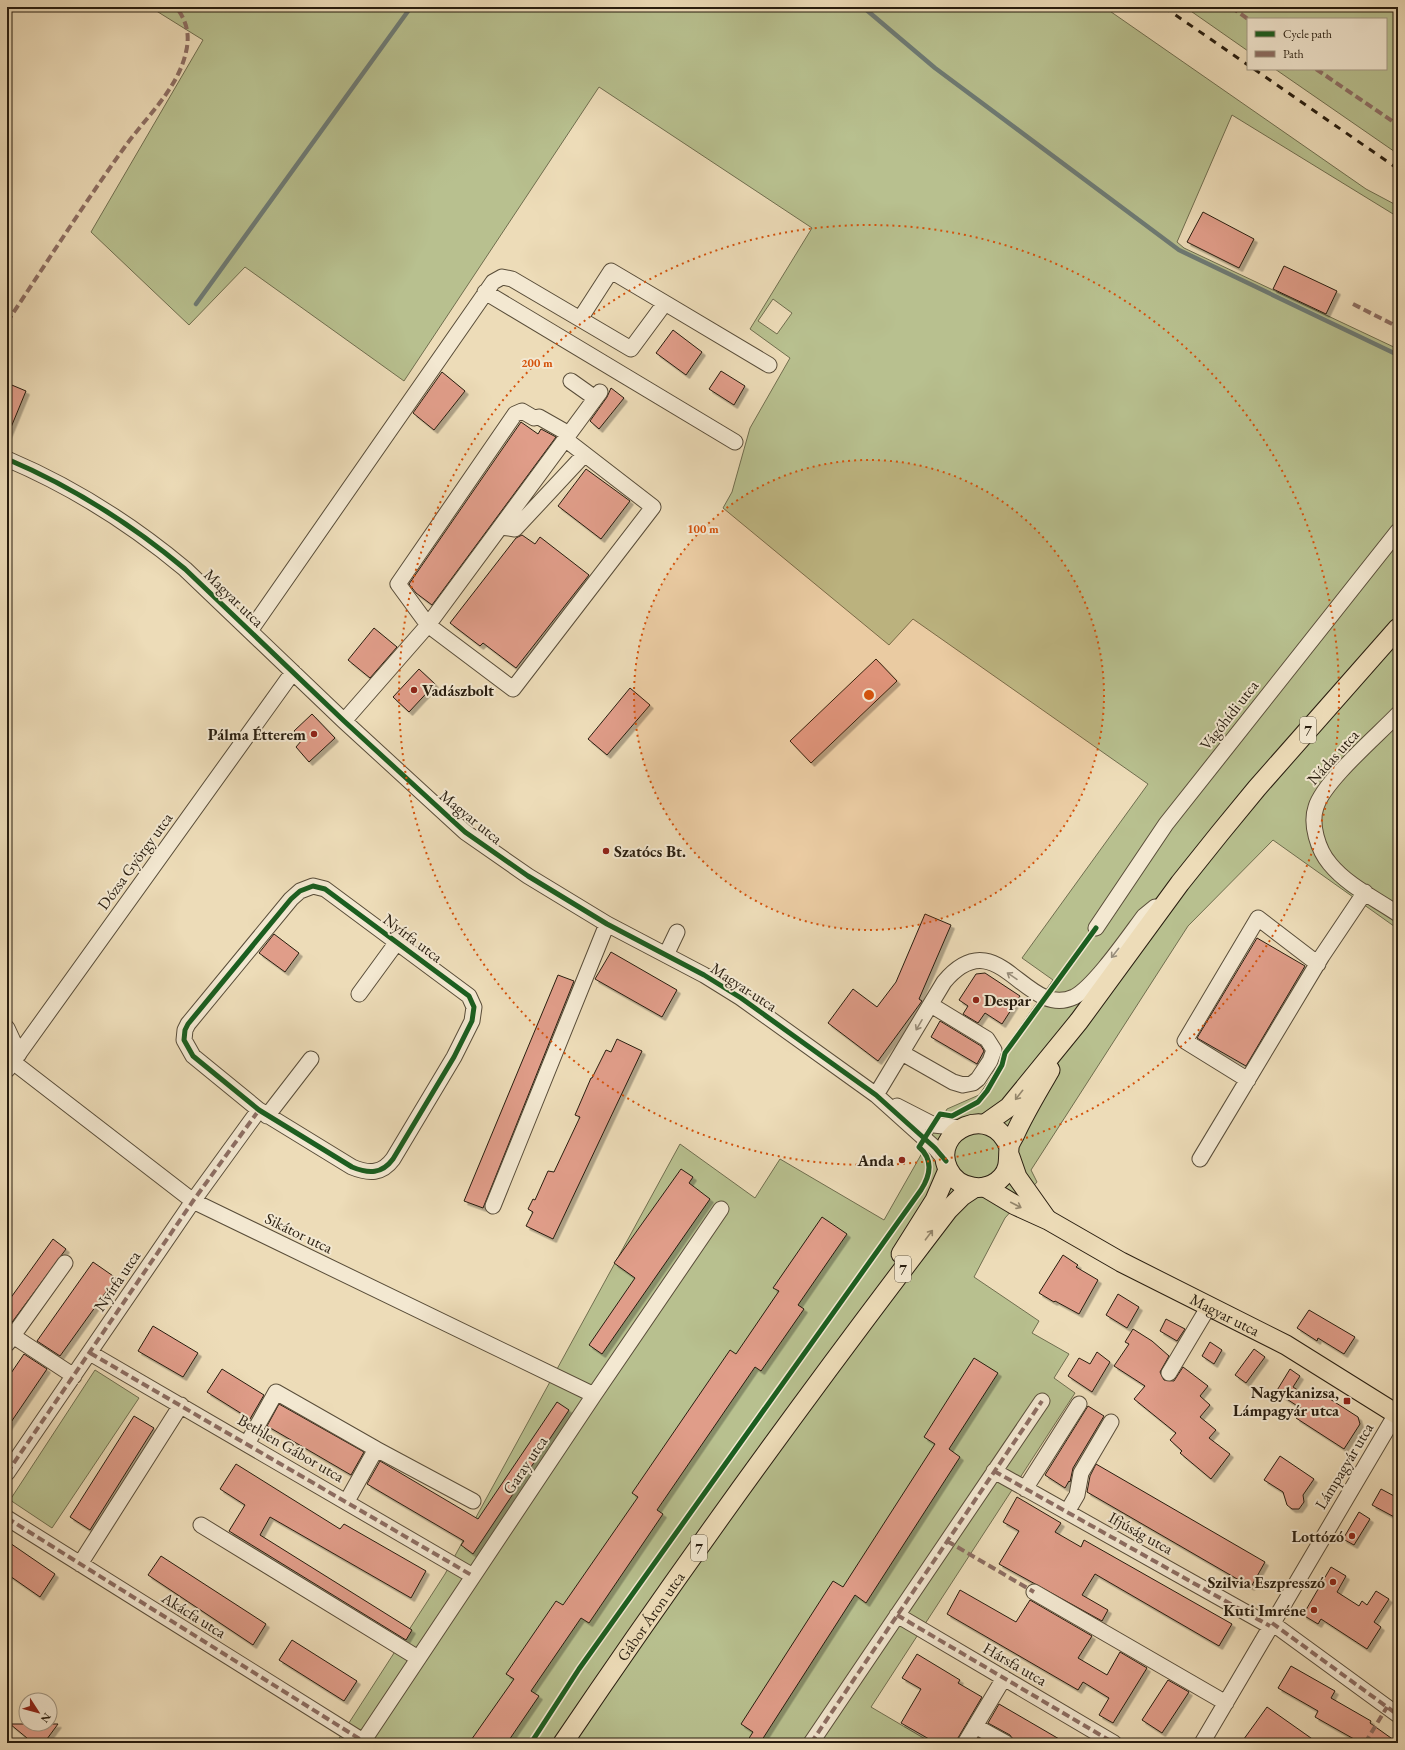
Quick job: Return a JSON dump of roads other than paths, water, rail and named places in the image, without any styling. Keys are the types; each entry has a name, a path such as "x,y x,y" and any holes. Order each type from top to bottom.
{"main road":[{"name":"7","path":"947,1165 946,1151 948,1142 954,1134 961,1128 977,1123 985,1124 1009,1107 1045,1060 1079,1021 1180,884 1257,788 1398,628"},
{"name":"7","path":"979,1188 994,1183 1002,1176 1008,1167 1009,1152 1023,1117 1079,1021"},
{"path":"985,1124 998,1130 1003,1135 1009,1152"},
{"name":"Magyar utca","path":"1009,1152 1017,1177 1048,1220"},
{"path":"947,1165 959,1182 979,1188"},
{"name":"Gábor Áron utca","path":"837,1355 934,1200 947,1165"},
{"name":"Magyar utca","path":"979,1188 1048,1220 1121,1262 1286,1345 1397,1415"},
{"name":"Gábor Áron utca","path":"563,1743 621,1657 837,1355 948,1210 962,1196 979,1188"}],"street":[{"path":"580,319 610,271 769,365"},
{"path":"250,631 487,289 497,278 507,277 631,349 665,303"},
{"path":"487,289 735,442"},
{"path":"344,721 428,624 597,395 571,381"},
{"path":"522,411 534,418 539,417 567,436 584,455 653,507 513,689 428,624 398,584 514,414 522,411"},
{"path":"501,527 515,529 584,455"},
{"name":"Magyar utca","path":"7,458 45,475 75,491 134,528 185,568 344,721 471,837 528,876 607,924 722,985 741,998 876,1095 935,1148 947,1165"},
{"name":"Vágóhídi utca","path":"1096,928 1166,824 1398,531"},
{"name":"Dózsa György utca","path":"13,1062 293,672"},
{"name":"Nádas utca","path":"1398,714 1335,778 1320,798 1314,814 1317,838 1324,856 1339,873 1398,914"},
{"path":"876,1095 951,974 963,965 982,960 996,965 1046,998 1063,1000 1073,998 1088,987 1144,916 1180,884"},
{"name":"Nyírfa utca","path":"319,886 325,889 397,942 469,996 474,1007 472,1021 454,1057 394,1159 388,1166 377,1171 359,1170 263,1113 193,1056 184,1040 185,1030 188,1024 291,899 307,887 319,886"},
{"path":"1200,1159 1318,964 1365,892"},
{"path":"1248,1080 1185,1041 1258,918 1318,964"},
{"path":"493,1206 607,924"},
{"path":"666,955 677,932"},
{"path":"359,994 397,942"},
{"path":"902,1053 953,1082 963,1085 973,1083 990,1062 994,1050 987,1039 931,1005"},
{"name":"Sikátor utca","path":"7,1028 13,1062 193,1201 594,1395"},
{"path":"263,1113 311,1059"},
{"name":"Magyar utca","path":"876,1095 934,1125 961,1128"},
{"name":"Nyírfa utca","path":"7,1473 193,1201 263,1113"},
{"name":"Garay utca","path":"362,1742 594,1395 721,1209"},
{"path":"65,1263 10,1340 74,1376"},
{"path":"1169,1373 1209,1306"},
{"name":"Bethlen Gábor utca","path":"90,1352 473,1576"},
{"path":"247,1444 276,1392 376,1449 473,1501"},
{"path":"811,1743 1042,1401"},
{"path":"1025,1489 1079,1404"},
{"path":"80,1564 181,1405"},
{"name":"Lámpagyár utca","path":"1202,1743 1397,1415"},
{"path":"1067,1512 1077,1495 1081,1473 1111,1422"},
{"path":"347,1501 376,1449"},
{"name":"Ifjúság utca","path":"994,1471 1271,1625 1398,1715"},
{"name":"Akácfa utca","path":"7,1518 362,1742"},
{"path":"201,1525 418,1658"},
{"path":"1034,1592 1226,1704"},
{"name":"Hársfa utca","path":"897,1616 1114,1743"},
{"path":"965,1743 1004,1678"},
{"path":"975,1726 1006,1743"}],"waterway":[{"path":"196,304 411,7"},
{"path":"863,7 935,68 1179,250 1398,355"}],"railway":[{"path":"1164,7 1247,64"},
{"path":"1255,70 1398,169"}],"place":[{"name":"Vadászbolt","path":"414,690"},
{"name":"Pálma Étterem","path":"314,734"},
{"name":"Szatócs Bt.","path":"606,851"},
{"name":"Despar","path":"976,1000"},
{"name":"Anda","path":"902,1160"},
{"name":"Nagykanizsa, Lámpagyár utca","path":"1347,1401"},
{"name":"Lottózó","path":"1352,1536"},
{"name":"Szilvia Eszpresszó","path":"1333,1582"},
{"name":"Kuti Imréne","path":"1314,1610"}]}
